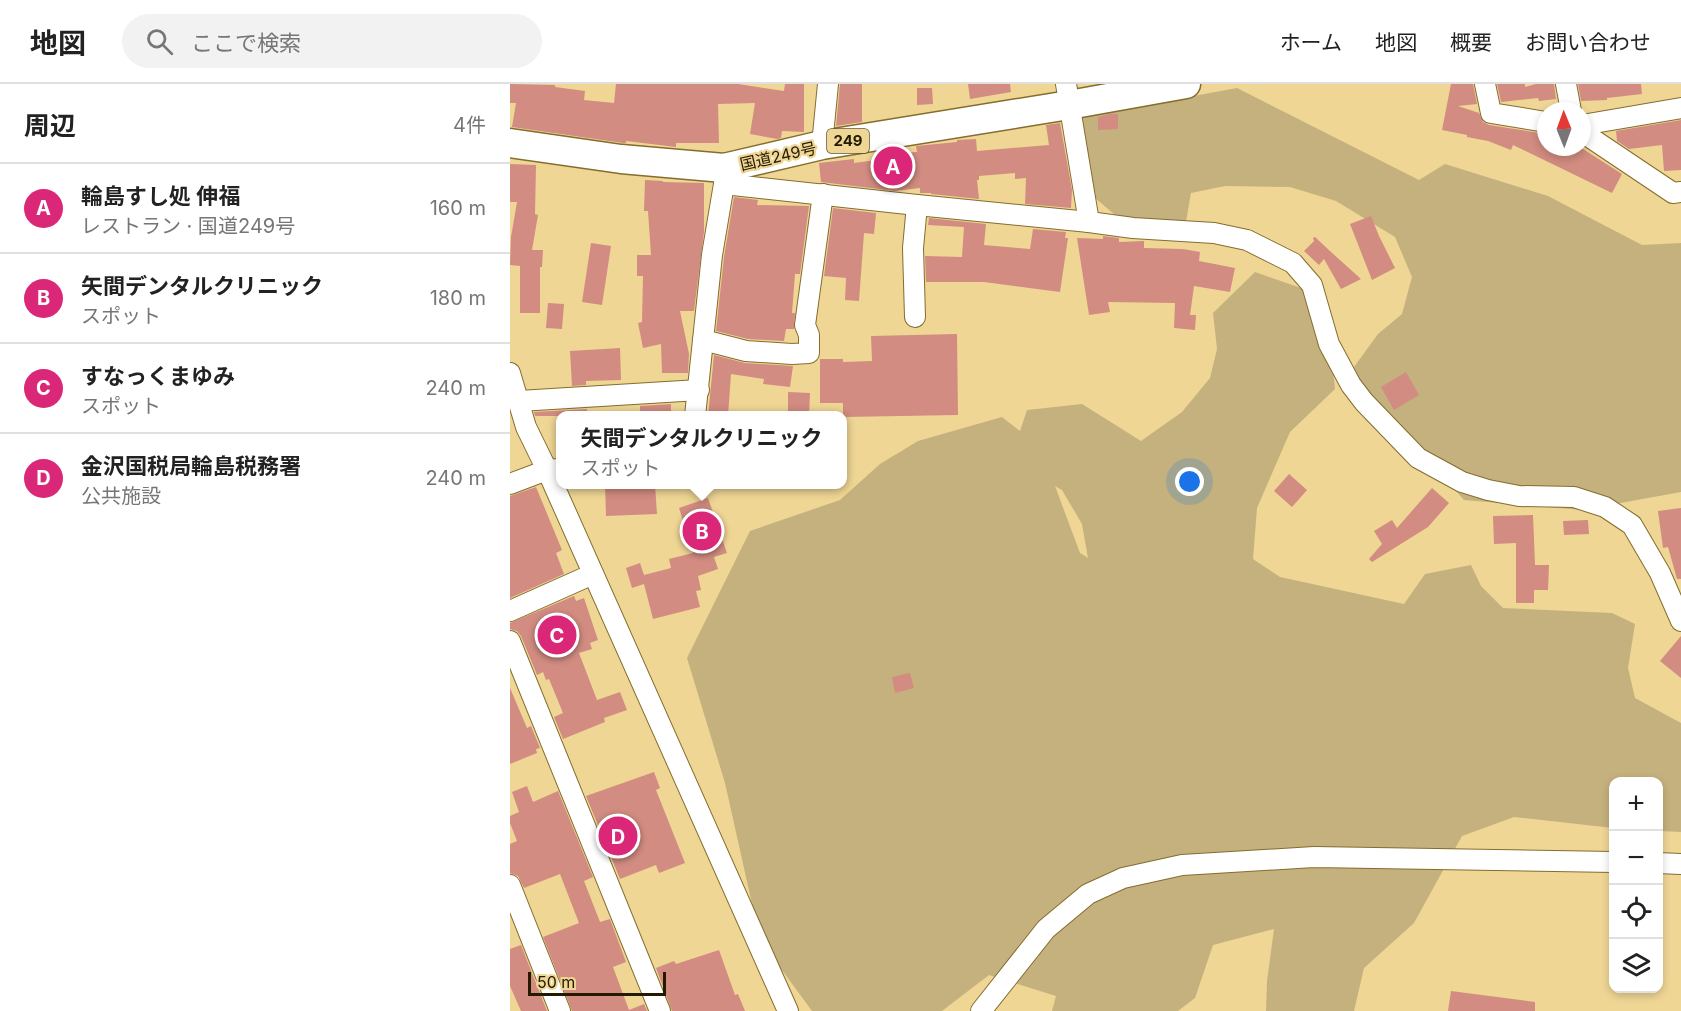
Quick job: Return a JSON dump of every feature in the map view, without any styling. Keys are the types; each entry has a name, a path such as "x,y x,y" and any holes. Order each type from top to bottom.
{"highway":[{"name":"国道249号","path":"510,143 724,176 822,145 1067,95 1186,84"}],"street":[{"path":"822,145 828,84"},
{"path":"1485,84 1491,113 1537,121"},
{"path":"1566,84 1569,102"},
{"path":"1067,95 1089,222"},
{"path":"1591,123 1681,108"},
{"path":"1591,138 1673,193 1681,192"},
{"path":"696,411 712,255 724,176 823,194 1133,228 1214,233 1247,240 1293,263 1312,285 1329,344 1352,385 1364,402 1418,458 1462,482 1488,490 1519,496 1574,497 1605,507 1632,525 1660,573 1681,621"},
{"path":"703,340 746,351 809,353 809,335 805,325 823,194"},
{"path":"915,316 913,248 917,205"},
{"path":"510,374 526,427 554,469 510,484"},
{"path":"519,401 699,390"},
{"path":"561,489 593,574 788,1011"},
{"path":"510,611 593,574"},
{"path":"510,641 660,1011"},
{"path":"981,1011 1046,929 1088,894 1123,878 1182,865 1314,857 1609,862"},
{"path":"1663,863 1681,864"},
{"path":"510,885 560,1011"}],"shaded area":[{"path":"1237,88 1419,180 1445,164 1548,196 1642,245 1681,243 1681,492 1582,510 1464,500 1364,392 1354,367 1378,334 1402,314 1412,277 1395,237 1336,201 1290,187 1225,186 1191,193 1184,233 1121,220 1088,192 1080,117"},
{"path":"1255,272 1315,293 1327,312 1335,389 1290,432 1257,508 1253,559 1280,577 1404,604 1425,574 1471,565 1481,586 1503,608 1612,613 1635,624 1628,668 1635,698 1681,723 1681,832 1663,831 1663,777 1609,777 1609,828 1514,817 1462,836 1414,923 1364,968 1354,1011 1266,1011 1267,981 1274,929 1213,945 1195,998 1178,1011 1052,1011 1056,996 989,975 942,1011 812,1011 760,940 725,783 687,658 750,531 840,500 880,464 918,441 1002,417 1020,431 1027,410 1082,404 1141,441 1182,412 1210,378 1217,349 1213,313","holes":["1055,486 1062,490 1082,524 1088,558 1080,553"]}],"building":[{"path":"510,84 555,85 555,87 585,91 584,100 614,103 616,84 738,84 784,91 785,84 804,84 804,132 782,131 781,138 777,139 750,134 755,103 718,104 719,143 676,143 676,147 626,141 623,143 512,127 516,103 510,103"},
{"path":"840,84 862,84 862,122 836,126"},
{"path":"968,84 1010,84 1011,92 970,99"},
{"path":"1451,84 1473,84 1477,104 1458,106 1479,113 1483,122 1489,125 1537,133 1537,156 1591,156 1591,154 1622,174 1612,193 1513,145 1511,150 1488,141 1442,130"},
{"path":"1497,84 1525,84 1525,87 1536,84 1554,84 1556,99 1539,101 1538,98 1501,102"},
{"path":"1578,84 1641,84 1642,94 1607,98 1607,100 1581,101"},
{"path":"917,88 932,88 933,104 917,105"},
{"path":"1118,114 1118,129 1098,130 1098,117"},
{"path":"1681,120 1681,170 1664,171 1662,145 1629,149 1617,141 1616,131"},
{"path":"1060,123 1072,190 1071,208 1025,204 1026,178 1015,179 1015,173 979,176 977,180 979,199 920,193 920,188 895,191 821,182 819,163 854,159 854,163 884,159 884,154 917,152 916,146 957,142 957,140 976,139 977,151 1049,145 1046,125"},
{"path":"510,164 536,165 535,214 538,215 532,250 543,250 542,267 540,267 540,313 520,313 520,266 510,265 511,237 517,202 510,202"},
{"path":"645,180 704,183 704,232 694,311 680,311 689,354 688,373 662,373 661,344 643,348 638,323 642,322 643,276 637,276 637,255 651,255 648,211 644,211"},
{"path":"734,197 758,200 757,205 809,206 800,274 795,274 792,313 795,313 794,329 786,329 784,341 748,339 716,331 724,257"},
{"path":"833,208 876,213 874,234 864,233 859,301 845,300 846,278 824,276"},
{"path":"1371,216 1395,268 1372,280 1350,224"},
{"path":"929,218 986,224 984,245 1030,249 1033,229 1066,232 1065,238 1068,238 1060,292 984,282 926,282 925,256 962,257 964,227 928,225"},
{"path":"1103,236 1119,238 1119,242 1144,241 1144,248 1200,252 1199,261 1235,268 1230,292 1194,286 1190,315 1196,315 1195,330 1174,328 1175,303 1108,302 1110,312 1089,315 1077,238 1103,239"},
{"path":"1315,237 1361,279 1341,289 1324,259 1319,265 1304,251"},
{"path":"591,243 611,246 602,305 582,302"},
{"path":"548,303 564,304 562,329 546,328"},
{"path":"957,334 958,415 847,417 847,411 843,411 843,403 820,403 820,359 843,359 843,362 872,361 871,336"},
{"path":"620,348 621,380 586,381 586,385 572,386 570,351"},
{"path":"714,355 745,363 793,366 790,387 763,384 764,379 731,374 728,411 708,411"},
{"path":"1406,372 1419,395 1394,410 1381,387"},
{"path":"788,392 810,393 809,411 788,411"},
{"path":"671,404 671,411 640,411 640,406"},
{"path":"587,409 587,411 556,411 556,416 535,416 534,412"},
{"path":"1289,474 1307,490 1292,507 1274,491"},
{"path":"536,487 562,550 556,553 564,574 510,598 510,496"},
{"path":"1432,488 1449,503 1428,527 1372,562 1369,559 1382,544 1374,531 1392,520 1397,528"},
{"path":"605,489 655,489 657,514 606,516"},
{"path":"708,498 727,553 714,557 718,569 698,576 701,590 696,591 700,607 653,619 644,584 632,588 626,568 640,563 644,575 671,568 669,559 693,553 679,508"},
{"path":"1681,508 1681,579 1677,579 1668,547 1663,548 1658,511"},
{"path":"1533,515 1535,565 1549,565 1548,590 1534,590 1534,603 1516,603 1516,543 1494,544 1493,516"},
{"path":"1588,520 1589,534 1564,535 1563,521"},
{"path":"574,596 576,601 584,598 598,640 590,643 592,649 579,653 597,700 620,692 627,710 604,718 605,722 563,739 554,717 563,713 549,679 546,680 543,672 537,675 521,636 517,631 510,629 510,623"},
{"path":"1681,636 1681,678 1660,661"},
{"path":"910,673 914,688 895,693 892,677"},
{"path":"510,688 527,728 531,726 540,748 536,749 537,753 510,764"},
{"path":"654,772 660,788 656,790 685,863 659,873 656,865 620,879 586,796"},
{"path":"527,786 533,802 558,791 593,877 584,881 600,922 610,919 626,962 613,967 629,1010 644,1004 647,1011 572,1011 543,937 579,923 560,874 524,888 518,876 510,873 510,844 517,841 510,823 510,816 519,812 512,792"},
{"path":"521,945 547,1011 521,1011 510,986 510,949"},
{"path":"719,950 735,995 738,994 745,1011 672,1011 656,968"},
{"path":"1451,991 1535,1002 1535,1011 1448,1011"}],"place":[{"name":"輪島すし処 伸福","path":"893,166"},
{"name":"矢間デンタルクリニック","path":"702,531"},
{"name":"すなっくまゆみ","path":"557,635"},
{"name":"金沢国税局輪島税務署","path":"618,836"}]}
